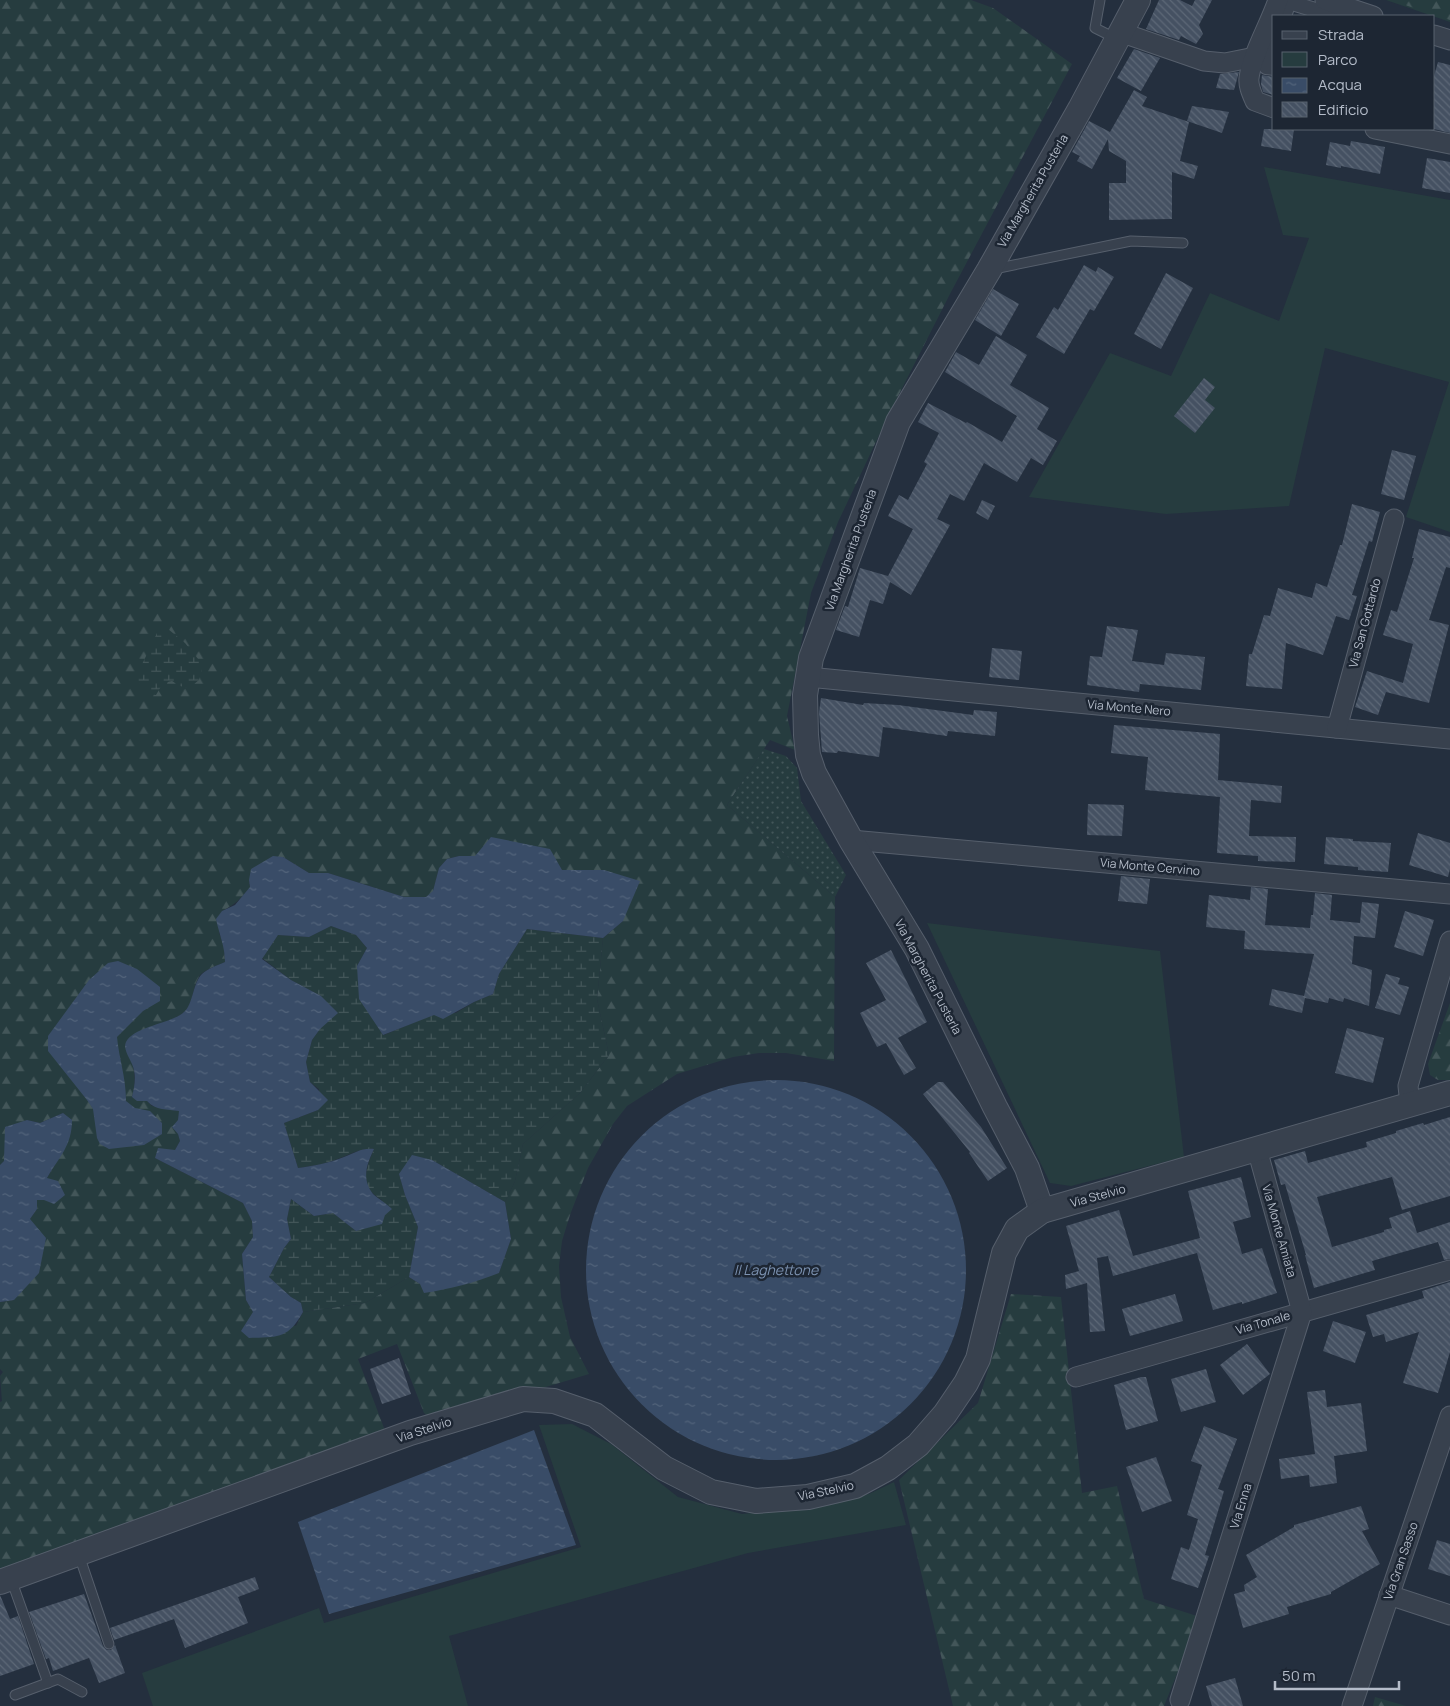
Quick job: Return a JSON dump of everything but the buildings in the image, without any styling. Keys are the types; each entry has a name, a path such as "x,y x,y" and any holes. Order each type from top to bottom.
{"street":[{"name":"Via Margherita Pusterla","path":"1042,1211 1027,1168 917,949 850,840 814,773 808,755 805,696 811,658 898,422 989,270 1080,109 1138,0"},
{"path":"1276,15 1278,0"},
{"path":"1325,0 1362,15"},
{"path":"1279,15 1289,2 1332,15"},
{"path":"1272,26 1255,57 1248,79 1255,101 1272,107"},
{"path":"1435,35 1450,40"},
{"path":"1118,37 1204,62 1224,63 1255,57"},
{"path":"1272,51 1266,67 1272,68"},
{"path":"1380,130 1450,144"},
{"name":"Via San Gottardo","path":"1337,728 1394,518"},
{"name":"Via Monte Nero","path":"808,677 1450,738"},
{"name":"Via Monte Cervino","path":"850,840 1450,894"},
{"path":"1410,1104 1408,1086 1450,941"},
{"name":"Via Stelvio","path":"6,1580 410,1433 523,1400 554,1401 595,1415 664,1468 712,1492 756,1501 808,1497 855,1486 888,1468 918,1445 950,1406 978,1359 1004,1253 1017,1229 1042,1211 1450,1093"},
{"name":"Via Monte Amiata","path":"1257,1149 1302,1312"},
{"name":"Via Tonale","path":"1076,1377 1450,1270"},
{"name":"Via Enna","path":"1180,1700 1302,1312"},
{"name":"Via Gran Sasso","path":"1352,1706 1450,1416"},
{"path":"1389,1595 1450,1615"}],"lane":[{"path":"1100,0 1095,28 1106,34 1118,37"},
{"path":"989,270 1131,241 1182,242"},
{"path":"76,1555 109,1644"},
{"path":"6,1580 48,1683"},
{"path":"15,1695 58,1679 82,1692"}],"green space":[{"path":"0,0 971,0 993,8 1072,64 951,292 892,408 838,522 811,593 787,716 795,750 770,740 727,805 835,897 834,1061 786,1053 759,1053 733,1057 677,1074 627,1106 613,1124 588,1168 562,1241 559,1266 561,1297 570,1337 589,1374 434,1421 424,1413 397,1344 358,1359 387,1436 0,1574 0,1402 2,1401 0,1376 3,1372 0,1369 0,1302 14,1300 30,1219 37,1209 36,1200 44,1200 47,1178 55,1164 63,1113 40,1123 27,1120 0,1165","holes":["459,856 475,856 562,870 604,870 623,921 603,938 597,999 609,1055 580,1093 523,1144 515,1181 505,1202 511,1239 499,1273 420,1284 409,1277 365,1303 303,1312 296,1326 253,1312 246,1300 242,1254 253,1237 252,1221 243,1203 155,1158 175,1150 180,1141 178,1134 179,1111 152,1106 147,1101 132,1097 134,1075 127,1040 134,1035 176,1017 187,1009 201,974 225,962 224,945 219,933 222,911 244,895 250,887 249,880 283,857 309,873 328,873 404,897 426,897 433,892 439,868 447,859"]},
{"path":"1386,0 1450,0 1450,22 1435,17 1435,15 1430,15"},
{"path":"1390,0 1450,0 1450,20"},
{"path":"1264,167 1450,200 1450,532 1406,517 1449,382 1325,348 1289,506 1166,514 1029,497 1110,353 1171,376 1210,293 1279,321 1309,238 1283,235"},
{"path":"168,629 185,643 203,665 199,680 189,688 180,686 172,681 163,683 156,695 152,695 143,689 136,677 157,633"},
{"path":"764,749 786,756 797,768 801,801 846,875 835,897 727,805"},
{"path":"927,923 1160,951 1184,1157 1071,1186 1050,1183"},
{"path":"331,926 356,935 367,948 357,966 384,1035 434,1014 456,1013 474,1002 493,994 499,974 527,929 603,938 597,999 609,1055 580,1093 523,1144 515,1181 505,1202 432,1160 399,1174 418,1227 409,1277 365,1303 303,1312 301,1303 291,1297 269,1277 284,1248 291,1239 287,1219 291,1199 314,1216 333,1213 356,1231 382,1200 370,1190 366,1178 368,1164 374,1149 357,1151 329,1162 298,1168 284,1123 318,1110 319,1089 310,1082 306,1062 312,1040 320,1029 321,996 291,980 262,958 278,935 309,937"},
{"path":"1450,1003 1450,1080 1438,1080 1430,1075 1428,1064"},
{"path":"1011,1294 1061,1297 1082,1493 1117,1486 1144,1599 1200,1617 1164,1706 953,1706 899,1480 978,1403"},
{"path":"572,1424 611,1444 678,1497 742,1514 803,1508 869,1494 894,1482 906,1525 748,1553 449,1636 468,1706 153,1706 142,1673 319,1608 324,1623 581,1547 539,1425"},
{"path":"1375,1697 1406,1706 1373,1706"}],"water":[{"path":"491,837 550,849 562,870 604,870 640,881 623,921 603,938 527,929 499,974 493,994 443,1019 434,1015 383,1035 359,999 357,966 367,948 356,935 331,926 309,937 278,935 262,959 291,980 321,996 338,1013 320,1029 312,1040 306,1062 310,1082 328,1100 318,1110 284,1123 298,1168 333,1161 362,1150 374,1149 367,1166 367,1182 373,1194 392,1209 385,1215 382,1224 356,1231 333,1213 314,1216 291,1199 287,1219 291,1239 284,1248 269,1277 291,1297 301,1303 303,1312 298,1321 281,1335 249,1338 241,1331 253,1312 246,1300 242,1254 253,1237 252,1221 243,1203 155,1158 158,1148 175,1150 180,1141 178,1134 172,1127 178,1120 179,1111 158,1108 147,1101 137,1101 132,1097 135,1073 125,1049 126,1042 137,1032 171,1020 184,1012 202,974 225,962 223,945 216,919 222,911 235,905 250,887 251,869 273,856 283,857 309,873 328,873 404,897 426,897 433,891 439,868 447,859 459,856 475,856"},
{"path":"118,961 137,969 160,987 160,1001 143,1011 117,1037 126,1101 135,1108 150,1111 162,1123 162,1134 144,1145 109,1149 100,1144 97,1138 93,1109 48,1051 48,1036 89,980 108,963"},
{"name":"Il Laghettone","path":"776,1080 813,1084 849,1095 881,1112 910,1136 934,1165 951,1197 962,1233 966,1270 962,1307 951,1343 934,1375 910,1404 881,1428 849,1445 813,1456 776,1460 739,1456 703,1445 671,1428 642,1404 618,1375 601,1343 590,1307 586,1270 590,1233 601,1197 618,1165 642,1136 671,1112 703,1095 739,1084"},
{"path":"63,1113 72,1120 70,1137 64,1151 47,1178 58,1181 65,1195 54,1204 44,1200 37,1200 37,1209 30,1219 46,1238 39,1273 14,1300 0,1302 0,1165 4,1161 5,1127 27,1120 40,1123"},
{"path":"412,1155 432,1160 505,1202 511,1239 499,1273 462,1285 424,1293 420,1284 409,1277 418,1227 399,1174"},
{"path":"534,1430 576,1545 329,1614 298,1522"}]}
